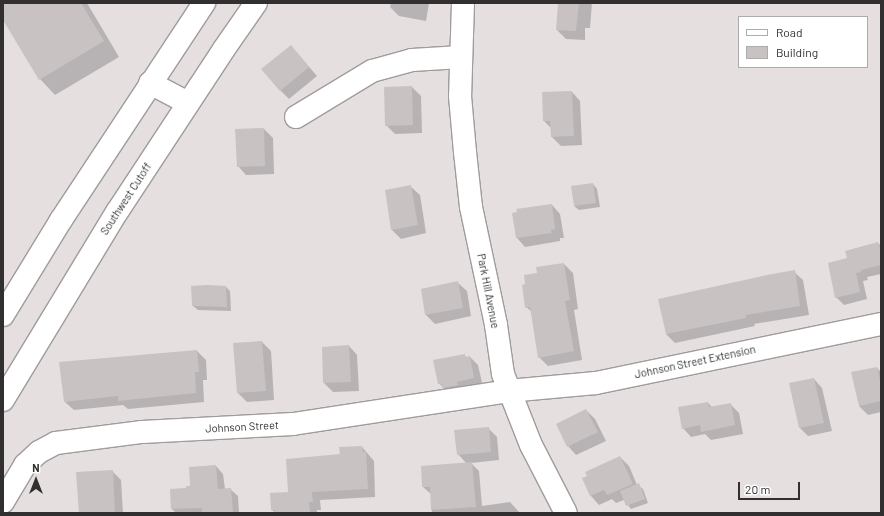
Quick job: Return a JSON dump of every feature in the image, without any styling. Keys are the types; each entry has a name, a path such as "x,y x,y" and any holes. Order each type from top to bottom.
{"street":[{"path":"3,315 61,220 204,3"},
{"name":"Southwest Cutoff","path":"3,400 117,212 188,103 256,3"},
{"name":"Park Hill Avenue","path":"463,3 460,96 471,207 496,325 503,374 508,391 540,466 566,513"},
{"path":"296,117 372,71 412,60 461,57"},
{"path":"150,83 188,103"},
{"name":"Johnson Street Extension","path":"508,391 596,383 881,324"},
{"name":"Johnson Street","path":"3,502 25,465 39,452 56,443 142,432 293,424 508,391"}],"building":[{"path":"3,3 81,3 104,41 39,80 3,20"},
{"path":"558,3 579,3 576,31 556,30"},
{"path":"291,45 309,67 280,91 261,69"},
{"path":"412,86 413,125 385,126 384,87"},
{"path":"572,91 574,136 551,137 550,121 543,121 542,92"},
{"path":"264,128 265,166 237,167 235,129"},
{"path":"593,183 596,203 574,206 571,186"},
{"path":"411,185 418,225 391,230 385,190"},
{"path":"552,204 555,229 551,230 552,233 516,238 512,213 517,212 516,209"},
{"path":"878,242 881,252 881,265 861,270 861,272 856,273 860,292 835,298 828,263 847,258 845,251"},
{"path":"564,263 570,300 565,301 574,351 538,358 530,307 525,308 522,285 525,284 524,275 537,273 536,267"},
{"path":"795,270 800,306 746,315 746,318 666,334 658,299"},
{"path":"458,281 463,308 425,315 421,289"},
{"path":"191,286 226,286 227,307 192,306"},
{"path":"262,341 266,391 237,393 233,343"},
{"path":"349,345 351,382 323,383 322,347"},
{"path":"197,350 199,372 195,372 196,393 118,401 118,396 64,402 59,362"},
{"path":"465,354 465,357 470,356 474,378 457,382 458,385 442,388 442,384 438,384 433,360"},
{"path":"877,367 881,385 881,401 859,406 851,372"},
{"path":"814,378 824,423 799,428 789,383"},
{"path":"708,402 709,407 731,403 735,425 701,432 700,425 682,429 678,407"},
{"path":"586,409 598,432 567,447 556,424"},
{"path":"489,427 491,452 457,455 454,430"},
{"path":"362,446 363,452 366,452 368,489 312,492 313,502 309,502 310,513 275,513 275,510 271,510 270,493 288,492 286,459 340,454 339,447"},
{"path":"620,456 633,484 607,495 604,490 590,496 582,478 587,476 585,472"},
{"path":"472,462 476,507 431,510 430,487 422,487 421,466"},
{"path":"216,465 218,489 231,488 233,513 202,513 202,508 171,509 170,489 186,488 186,486 190,486 189,467"},
{"path":"113,470 115,512 79,513 76,472"},
{"path":"639,483 645,499 626,506 620,491"}]}
